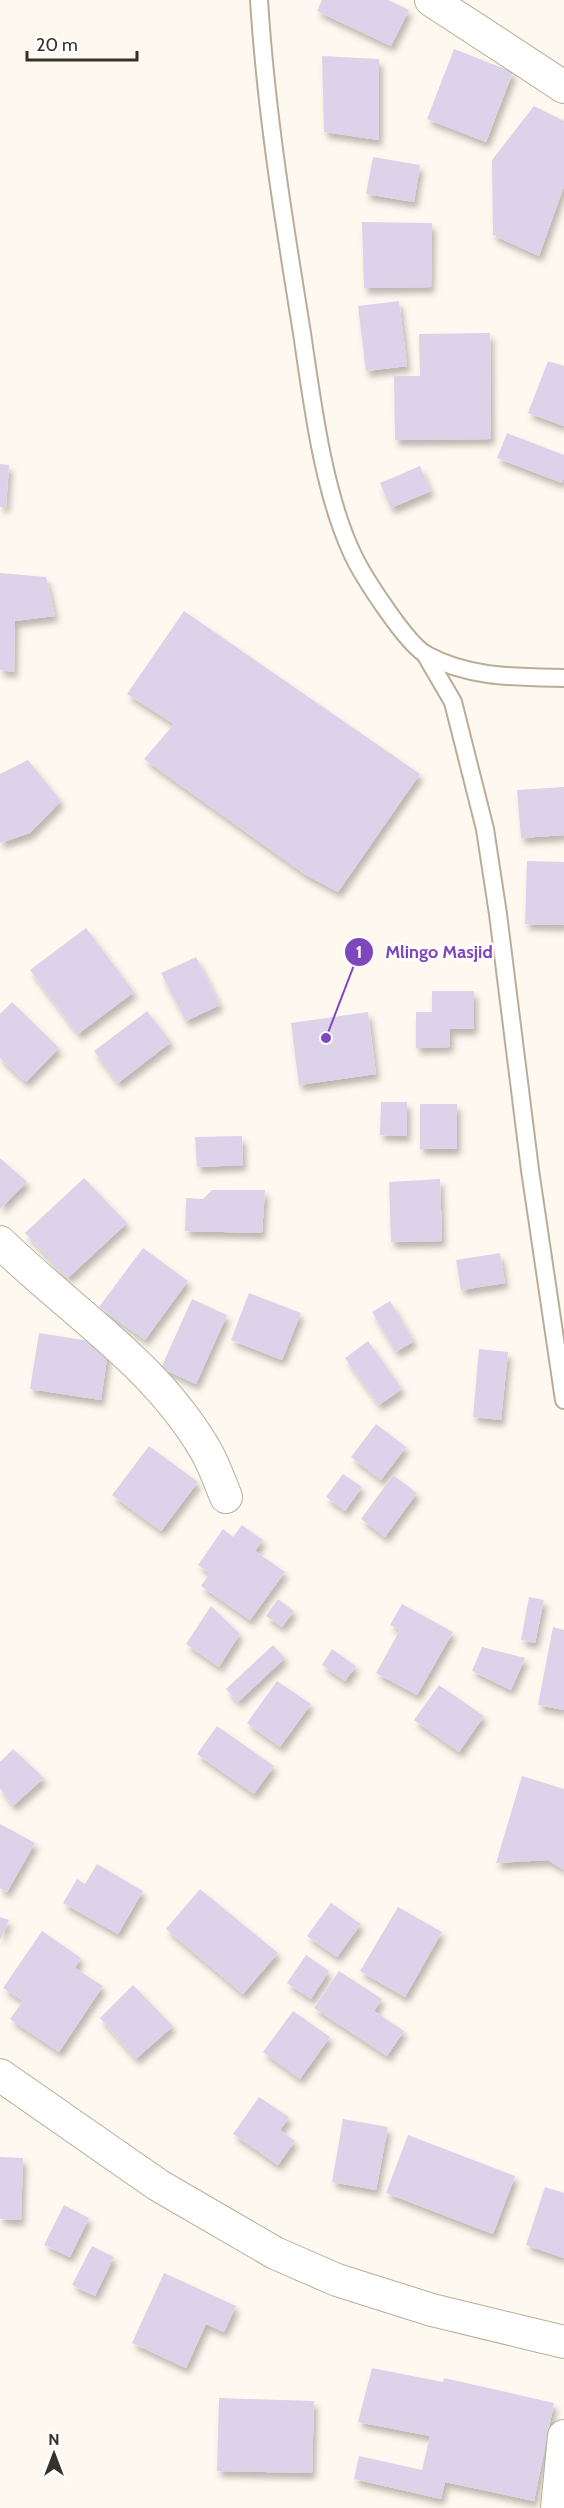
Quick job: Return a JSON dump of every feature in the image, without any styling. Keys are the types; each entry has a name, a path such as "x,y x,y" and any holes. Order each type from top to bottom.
{"street":[{"path":"431,0 564,87"},
{"path":"0,1242 25,1267 129,1355 161,1388 206,1451 226,1497"},
{"path":"0,2075 158,2186 276,2253 337,2280 432,2310 564,2342"},
{"path":"557,2508 564,2436"}],"lane":[{"path":"259,0 263,63 285,228 315,421 335,503 352,554 397,625 425,654 453,702 485,829 530,1170 564,1400"},
{"path":"425,654 480,674 564,678"}],"building":[{"path":"322,0 388,0 409,10 391,46 317,11"},
{"path":"454,49 513,72 486,142 427,119"},
{"path":"322,56 379,59 379,140 324,132"},
{"path":"534,106 564,121 564,186 539,256 493,235 492,160"},
{"path":"373,157 420,165 414,202 366,194"},
{"path":"362,222 432,223 431,287 364,288"},
{"path":"399,301 407,366 366,371 358,306"},
{"path":"490,333 491,439 395,440 394,376 420,376 419,334"},
{"path":"548,361 564,366 564,426 528,413"},
{"path":"507,433 564,455 562,483 497,458"},
{"path":"0,464 9,465 6,507 0,507"},
{"path":"420,466 431,491 391,508 380,483"},
{"path":"0,573 46,577 55,616 15,621 14,672 0,670"},
{"path":"184,611 420,774 338,892 306,875 144,759 174,724 127,694"},
{"path":"28,760 61,801 30,833 0,843 0,774"},
{"path":"564,787 564,835 521,838 517,790"},
{"path":"527,861 564,862 564,925 525,924"},
{"path":"86,928 134,992 78,1034 30,970"},
{"path":"196,957 220,1005 186,1021 161,973"},
{"path":"432,991 474,991 474,1029 450,1029 450,1047 416,1048 416,1012 432,1012"},
{"path":"12,1002 59,1048 26,1082 0,1058 0,1014"},
{"path":"147,1011 171,1042 118,1083 94,1051"},
{"path":"368,1012 376,1074 299,1085 291,1023"},
{"path":"381,1102 407,1102 407,1136 380,1135"},
{"path":"420,1104 457,1104 457,1149 420,1149"},
{"path":"242,1136 243,1165 197,1167 195,1137"},
{"path":"0,1158 27,1182 0,1209"},
{"path":"84,1178 127,1223 68,1278 25,1233"},
{"path":"440,1179 442,1241 391,1242 389,1182"},
{"path":"212,1190 265,1190 262,1233 185,1231 186,1198 203,1199"},
{"path":"143,1248 188,1281 145,1340 99,1307"},
{"path":"500,1253 505,1283 461,1290 456,1260"},
{"path":"249,1293 301,1313 282,1360 231,1340"},
{"path":"192,1299 227,1315 196,1384 161,1368"},
{"path":"390,1301 414,1341 396,1352 372,1312"},
{"path":"39,1333 109,1344 101,1400 30,1389"},
{"path":"368,1341 402,1389 379,1405 345,1358"},
{"path":"479,1349 508,1352 501,1420 473,1417"},
{"path":"376,1424 406,1447 381,1480 351,1457"},
{"path":"149,1446 198,1482 161,1531 112,1495"},
{"path":"343,1474 362,1487 345,1511 326,1497"},
{"path":"393,1475 417,1493 385,1537 361,1519"},
{"path":"242,1525 263,1540 255,1551 285,1572 250,1620 201,1586 210,1573 198,1565 223,1529 233,1537"},
{"path":"529,1597 544,1600 535,1643 521,1640"},
{"path":"278,1599 294,1611 282,1627 266,1616"},
{"path":"402,1604 453,1632 417,1695 376,1673 400,1630 390,1625"},
{"path":"211,1606 240,1634 219,1667 186,1644"},
{"path":"553,1627 564,1630 564,1710 538,1705"},
{"path":"273,1645 285,1658 238,1702 226,1689"},
{"path":"482,1647 525,1658 511,1690 472,1671"},
{"path":"332,1649 356,1666 345,1681 322,1665"},
{"path":"277,1681 311,1704 280,1747 247,1723"},
{"path":"439,1685 484,1716 459,1752 414,1720"},
{"path":"217,1726 274,1766 254,1794 197,1754"},
{"path":"13,1749 44,1778 13,1806 0,1788 0,1762"},
{"path":"522,1776 564,1789 564,1870 548,1860 496,1863"},
{"path":"0,1824 35,1843 7,1892 0,1888"},
{"path":"97,1864 143,1891 118,1934 63,1903 77,1879 85,1884"},
{"path":"200,1889 278,1953 243,1994 166,1929"},
{"path":"331,1903 361,1924 337,1957 307,1936"},
{"path":"398,1907 442,1932 405,1997 360,1971"},
{"path":"0,1917 9,1920 0,1940"},
{"path":"42,1931 81,1958 75,1968 103,1986 59,2052 10,2019 23,2001 3,1988"},
{"path":"306,1955 329,1971 311,1999 287,1983"},
{"path":"339,1971 382,1999 374,2011 404,2031 387,2056 314,2008"},
{"path":"133,1985 173,2026 136,2059 100,2018"},
{"path":"293,2011 330,2037 300,2079 263,2052"},
{"path":"259,2097 289,2117 280,2130 295,2141 278,2165 233,2134"},
{"path":"343,2119 388,2127 376,2190 332,2182"},
{"path":"408,2135 515,2176 493,2234 386,2193"},
{"path":"0,2157 23,2158 21,2220 0,2219"},
{"path":"545,2187 564,2193 564,2258 526,2245"},
{"path":"64,2205 89,2218 70,2257 44,2245"},
{"path":"92,2246 114,2257 95,2296 72,2285"},
{"path":"164,2273 236,2306 224,2332 206,2324 186,2368 132,2343"},
{"path":"372,2368 443,2382 444,2378 554,2403 534,2501 445,2482 441,2499 354,2479 359,2456 422,2470 430,2436 358,2422"},
{"path":"219,2398 314,2401 312,2473 217,2471"}],"place":[{"name":"Mlingo Masjid","path":"326,1038"}]}
